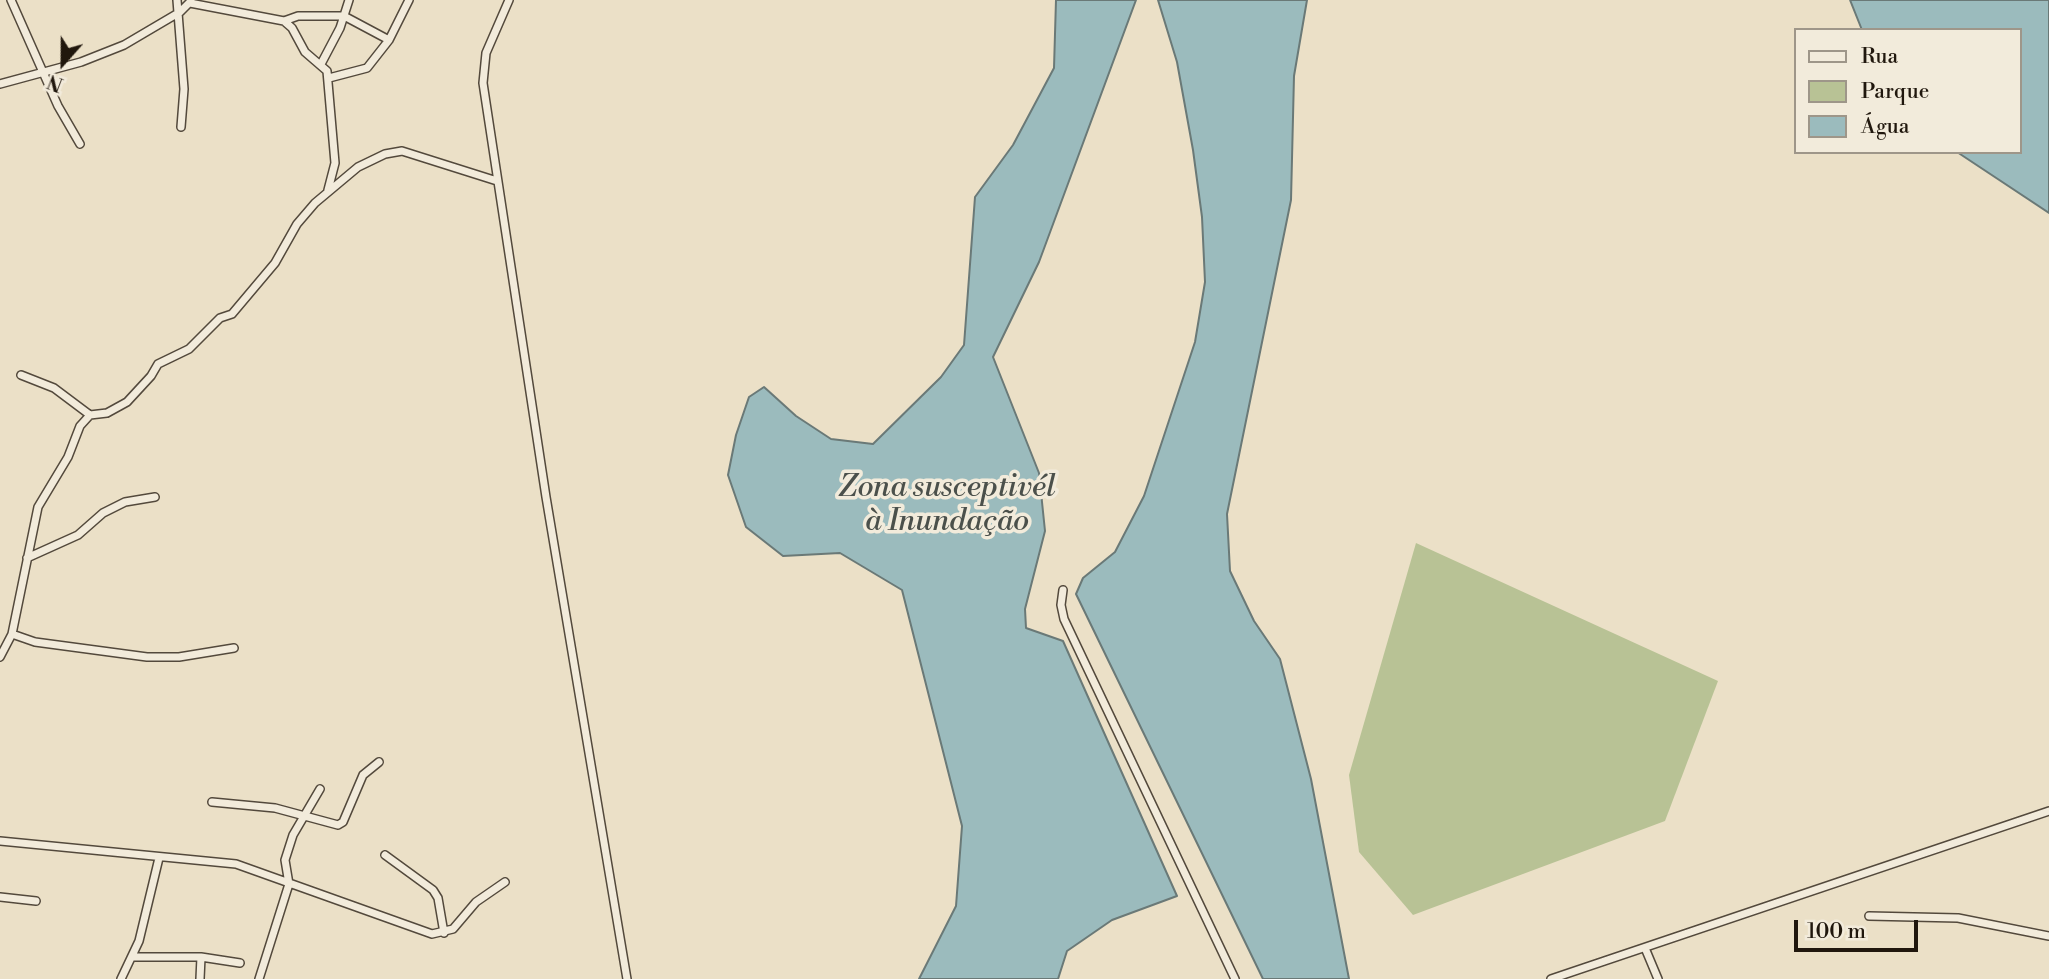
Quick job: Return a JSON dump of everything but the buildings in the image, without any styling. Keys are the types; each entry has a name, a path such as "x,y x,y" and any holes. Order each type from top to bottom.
{"street":[{"path":"11,0 58,106 80,144"},
{"path":"177,0 184,89 181,127"},
{"path":"321,64 349,0"},
{"path":"329,78 368,68 389,40 409,0"},
{"path":"509,0 486,53 483,83 546,497 626,979"},
{"path":"0,84 81,62 124,45 180,12 191,2 284,21 292,27 305,52 321,64 329,78 335,163 328,190"},
{"path":"284,21 298,16 344,16 389,40"},
{"path":"0,657 12,634 38,507 68,457 80,426 90,415 107,413 127,402 145,384 158,364 189,349 220,318 232,314 275,263 297,224 328,190 358,167 385,154 402,152 497,181"},
{"path":"21,376 54,388 90,415"},
{"path":"27,558 78,535 103,513 124,502 155,497"},
{"path":"1063,590 1061,605 1064,619 1236,979"},
{"path":"12,634 47,644 147,657 179,657 234,649"},
{"path":"212,802 307,815 333,826 343,822 363,775 379,762"},
{"path":"260,979 289,884 285,860 293,835 320,789"},
{"path":"1551,979 1876,870 1932,848 2049,811"},
{"path":"0,841 236,864 432,934 453,929 476,902 505,882"},
{"path":"385,855 433,890 438,898 444,933"},
{"path":"121,979 134,957 159,858"},
{"path":"0,897 36,901"},
{"path":"1869,916 1958,918 2049,936"},
{"path":"1646,948 1658,979"},
{"path":"134,957 201,957 240,963"},
{"path":"200,979 201,957"}],"green space":[{"path":"1416,543 1718,681 1665,821 1413,915 1359,852 1349,775"}],"water":[{"name":"Zona susceptivél à Inundação","path":"1056,0 1136,0 1039,262 993,357 1039,473 1045,531 1025,609 1026,628 1063,641 1177,896 1112,920 1067,951 1058,979 919,979 956,906 962,826 902,590 840,553 783,556 746,527 728,475 736,435 749,397 764,387 796,416 831,439 873,444 941,377 964,345 975,197 1013,145 1054,68"},
{"path":"1158,0 1307,0 1294,76 1291,200 1227,514 1230,571 1254,621 1280,659 1311,779 1349,979 1263,979 1076,594 1083,578 1115,552 1144,496 1195,342 1205,282 1202,217 1193,150 1177,62"},
{"path":"1850,0 2049,0 2049,213 1960,154 2021,154 2021,28 1861,28"}]}
